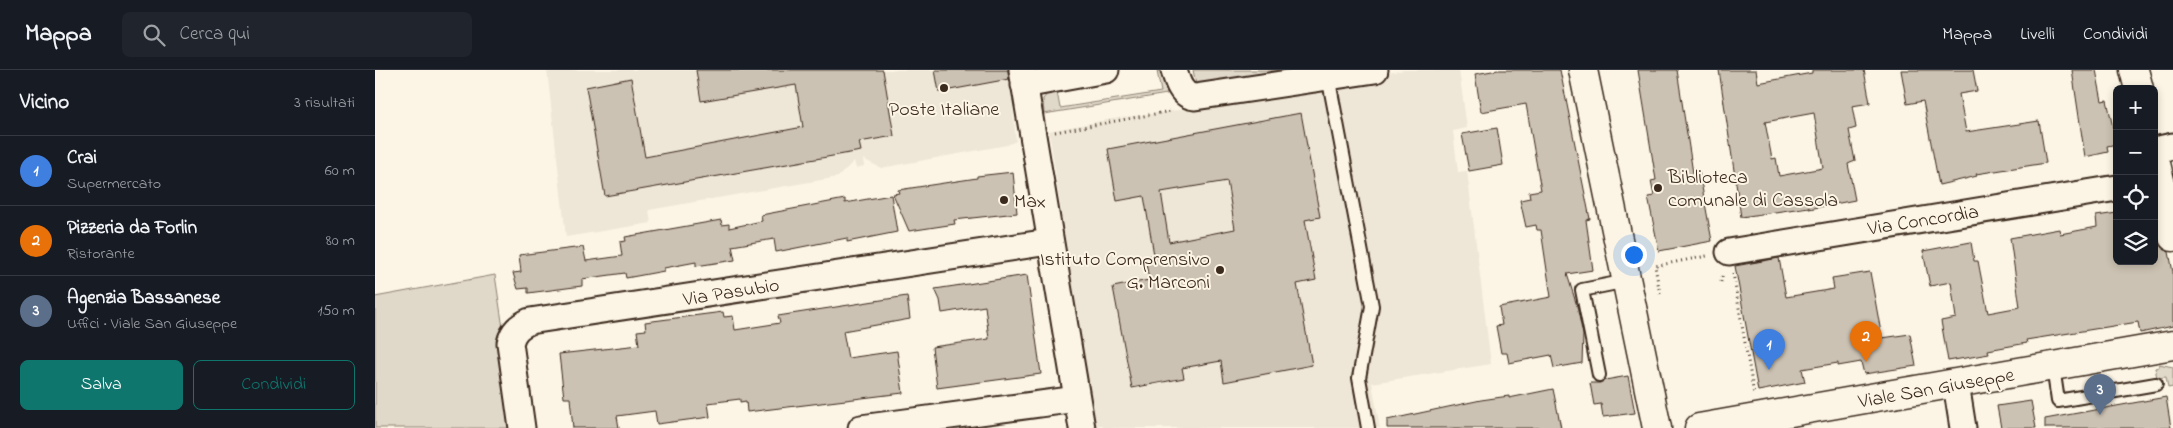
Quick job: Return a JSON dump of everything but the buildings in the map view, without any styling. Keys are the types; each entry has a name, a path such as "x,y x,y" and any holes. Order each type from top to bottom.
{"main road":[{"path":"1583,70 1657,428"},
{"path":"2134,70 2138,85"},
{"path":"2158,184 2173,237"},
{"name":"Viale San Giuseppe","path":"1699,428 2173,345"}],"street":[{"path":"1082,428 1049,242 1023,77 1106,70"},
{"path":"1174,70 1182,90 1190,97 1375,70"},
{"path":"2158,149 2173,146"},
{"name":"Via Concordia","path":"1729,252 2113,189"},
{"name":"Via Pasubio","path":"522,428 510,343 512,334 531,321 1049,242"},
{"path":"1956,384 1963,428"},
{"path":"861,428 1077,399"}],"lane":[{"path":"1328,76 1372,306 1359,378 1368,428"},
{"path":"1599,375 1583,290 1627,281"},
{"path":"2053,367 2058,401 2156,384"}],"path":[{"path":"1660,294 1655,266 1729,252 1754,393"}],"shaded area":[{"path":"547,70 1009,70 1016,141 1007,145 881,168 863,159 864,166 856,168 854,161 838,177 649,210 651,223 566,237"},
{"path":"1163,70 1167,94 1044,114 1043,99 1048,93 1057,92 1060,108 1161,92 1157,71"},
{"path":"1193,70 1314,70 1199,87 1196,84"},
{"path":"1404,70 1459,70 1467,128 1453,131 1458,172 1467,171 1491,364 1372,383 1380,428 1103,428 1102,425 1094,426 1049,131 1112,119 1209,106"},
{"path":"495,275 518,428 375,428 375,297"},
{"path":"2159,364 2173,367 2173,387 2168,388 2166,377 2157,378 2155,368 2159,367"}],"place":[{"name":"Poste Italiane","path":"944,88"},
{"name":"Biblioteca comunale di Cassola","path":"1658,188"},
{"name":"Max","path":"1004,200"},
{"name":"Istituto Comprensivo G. Marconi","path":"1220,270"},
{"name":"Pizzeria da Forlin","path":"1866,362"},
{"name":"Crai","path":"1769,370"},
{"name":"Agenzia Bassanese","path":"2100,415"}]}
